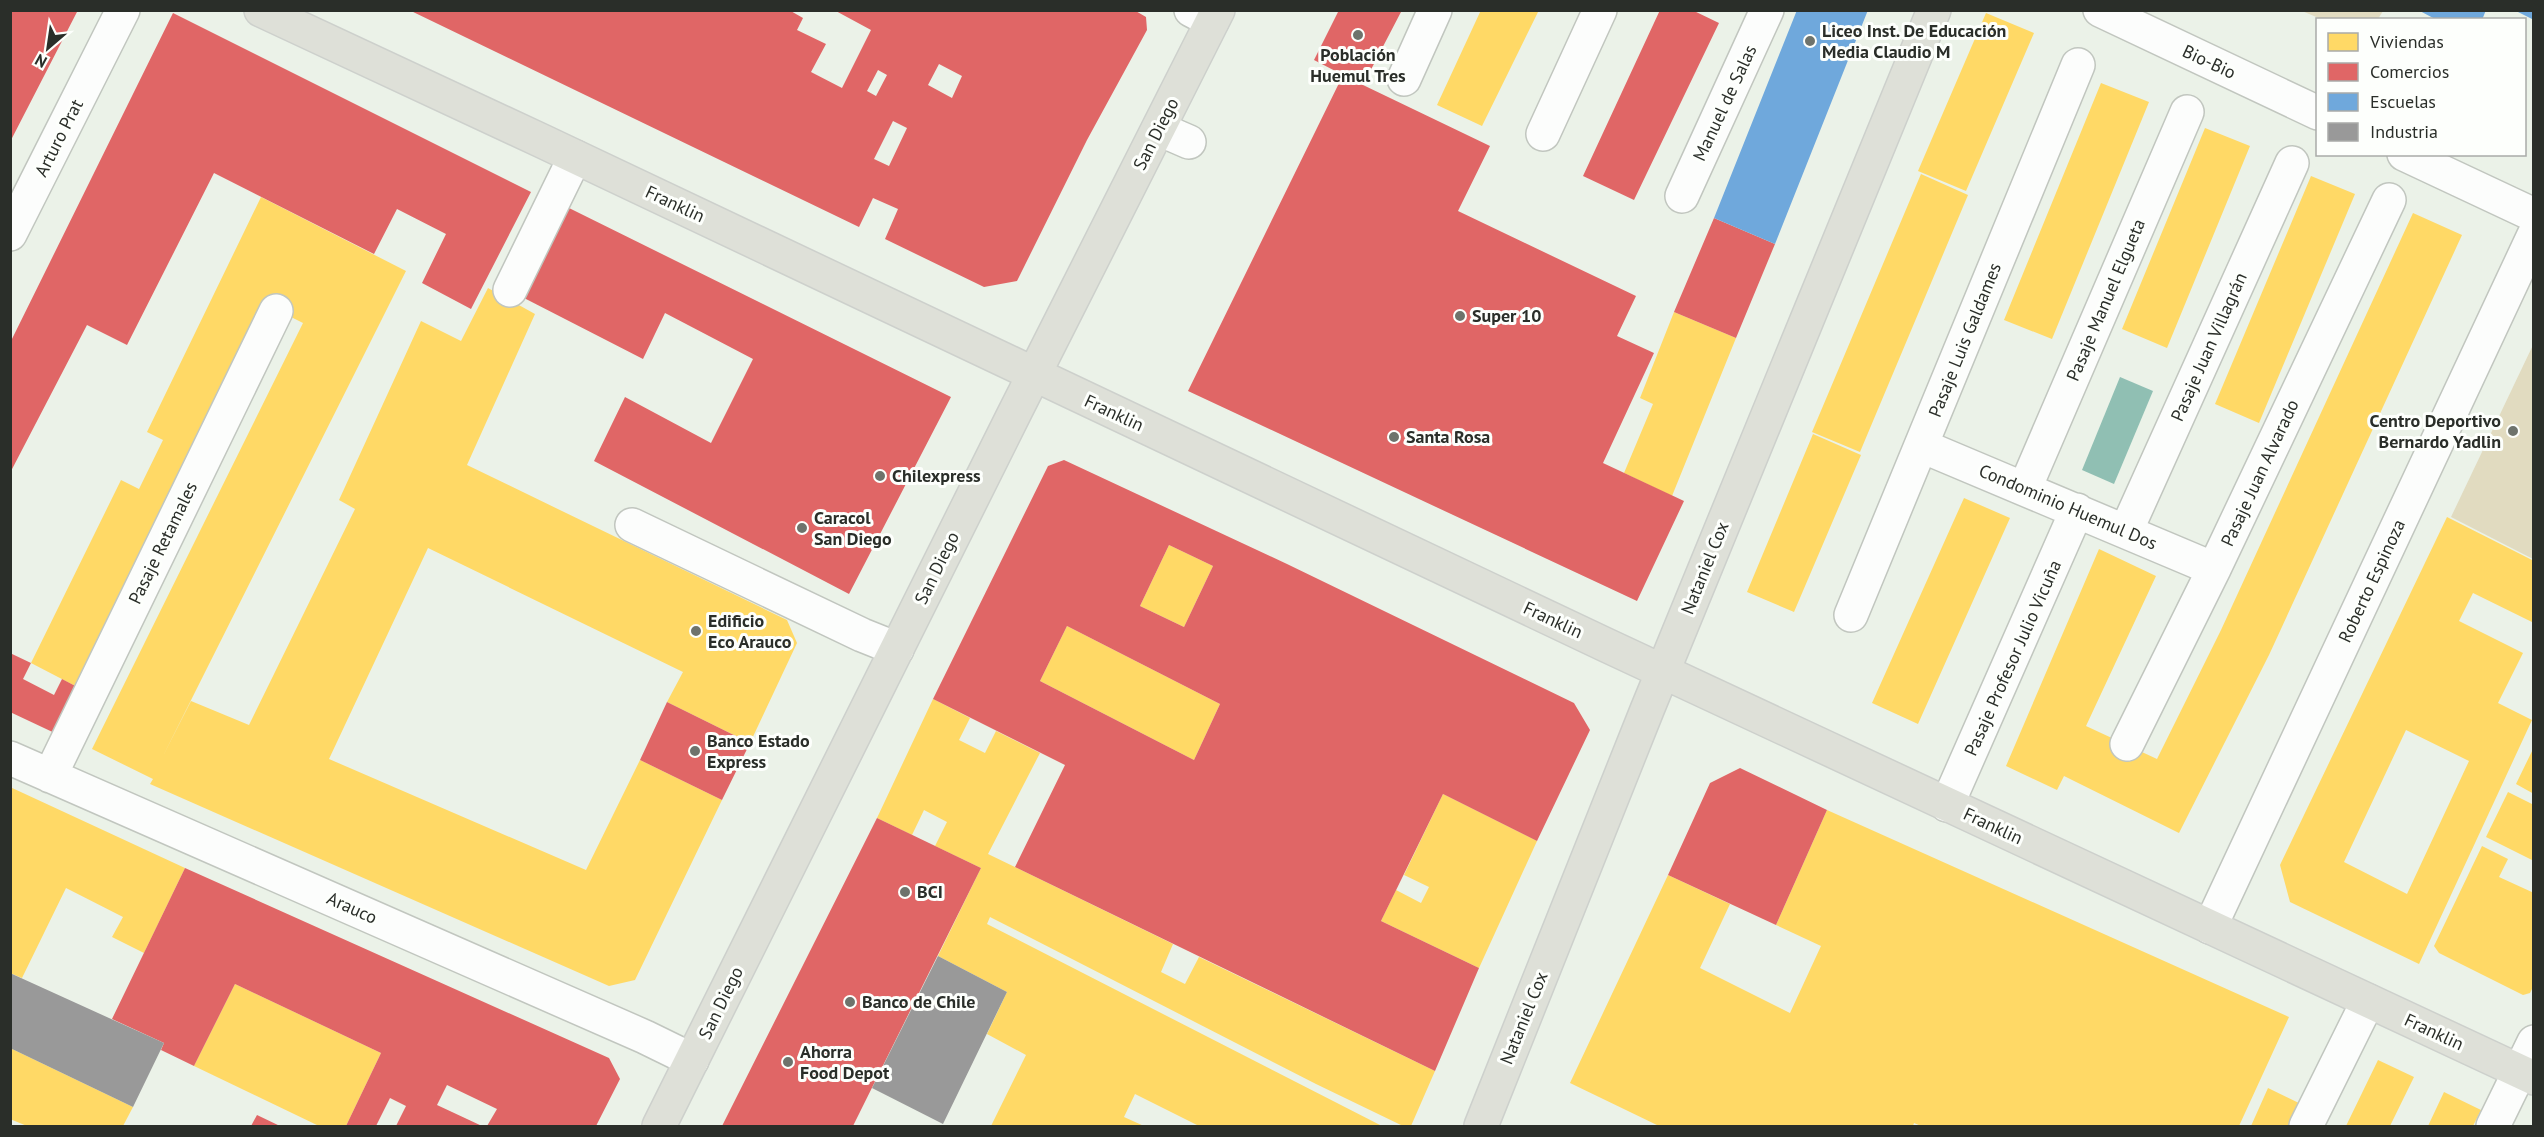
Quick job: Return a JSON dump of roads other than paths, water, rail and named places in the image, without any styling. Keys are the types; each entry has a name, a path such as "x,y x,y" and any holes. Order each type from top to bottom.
{"main road":[{"name":"Franklin","path":"261,10 1947,805 2526,1075"},
{"name":"Nataniel Cox","path":"1481,1126 1663,671 1934,10"},
{"name":"San Diego","path":"659,1126 1033,374 1159,129 1207,14"}],"street":[{"name":"Arturo Prat","path":"10,234 123,10"},
{"path":"1404,79 1435,10"},
{"path":"1543,134 1600,10"},
{"name":"Manuel de Salas","path":"1683,196 1767,10"},
{"name":"Bio-Bio","path":"2100,10 2316,112"},
{"name":"Pasaje Luis Galdames","path":"1851,615 2078,65"},
{"name":"Pasaje Manuel Elgueta","path":"2025,488 2187,112"},
{"path":"1159,129 1189,142"},
{"path":"2408,156 2534,215"},
{"path":"510,290 576,157"},
{"name":"Pasaje Juan Villagrán","path":"2126,531 2292,163"},
{"name":"Pasaje Juan Alvarado","path":"2127,744 2214,569 2389,200"},
{"name":"Roberto Espinoza","path":"2210,927 2534,235"},
{"name":"Pasaje Retamales","path":"50,776 276,311"},
{"name":"Condominio Huemul Dos","path":"1922,446 2214,569"},
{"name":"Pasaje Profesor Julio Vicuña","path":"1947,805 2077,510"},
{"path":"632,525 862,635 897,649"},
{"name":"Arauco","path":"10,758 634,1032 692,1060"},
{"path":"2306,1126 2368,1001"},
{"path":"2493,1126 2526,1075 2534,1042"}],"water":[{"path":"2120,377 2153,391 2114,484 2082,470"}],"place":[{"name":"Población Huemul Tres","path":"1358,35"},
{"name":"Liceo Inst. De Educación Media Claudio M","path":"1810,41"},
{"name":"Super 10","path":"1460,316"},
{"name":"Centro Deportivo Bernardo Yadlin","path":"2513,431"},
{"name":"Santa Rosa","path":"1394,437"},
{"name":"Chilexpress","path":"880,476"},
{"name":"Caracol San Diego","path":"802,528"},
{"name":"Edificio Eco Arauco","path":"696,631"},
{"name":"Banco Estado Express","path":"695,751"},
{"name":"BCI","path":"905,892"},
{"name":"Banco de Chile","path":"850,1002"},
{"name":"Ahorra Food Depot","path":"788,1062"}]}
